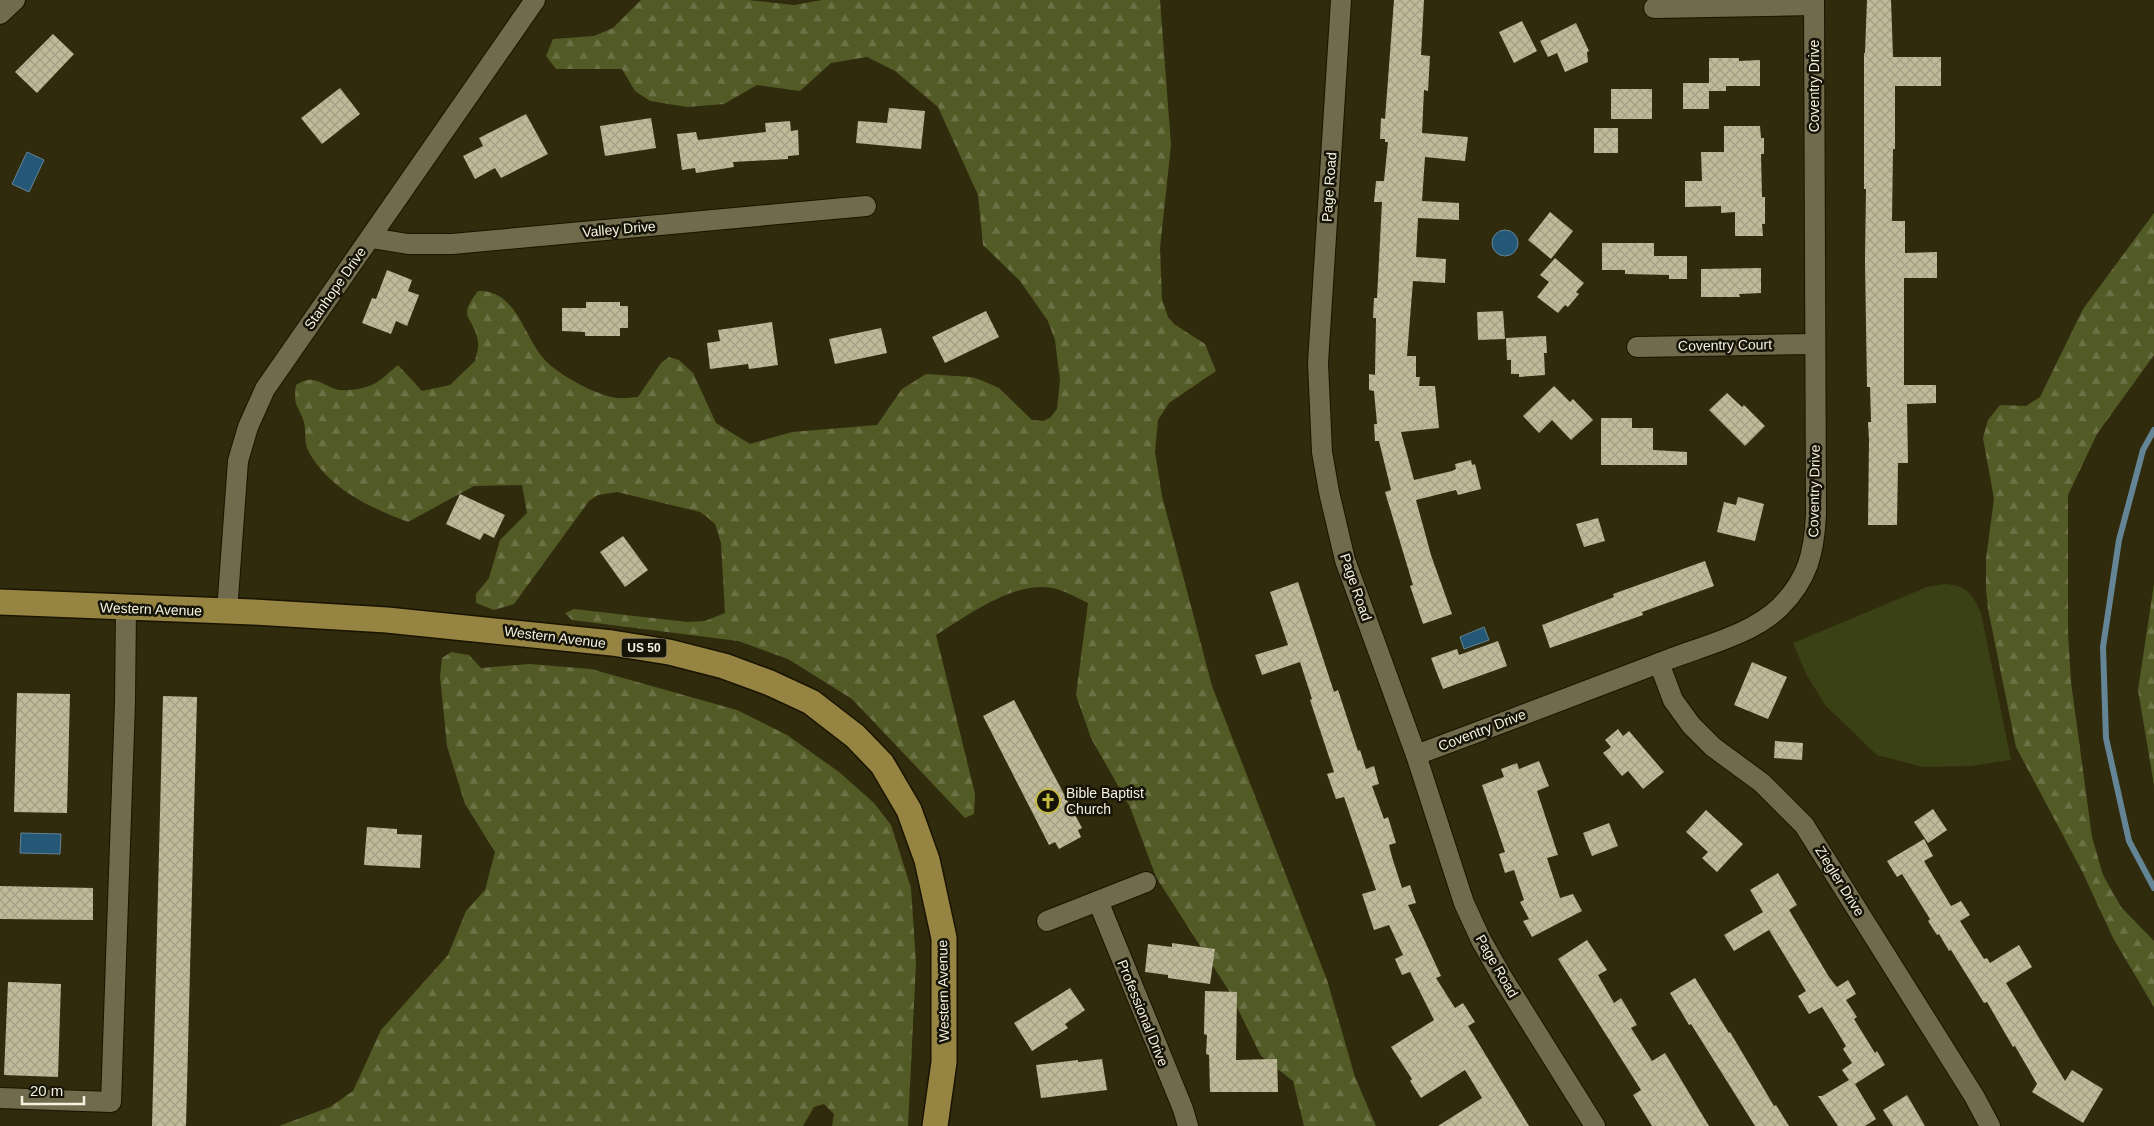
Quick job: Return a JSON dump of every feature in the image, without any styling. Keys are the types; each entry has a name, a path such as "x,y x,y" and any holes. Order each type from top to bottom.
{"main road":[{"name":"Western Avenue","path":"0,602 396,621 593,641 670,652 724,666 770,683 811,702 855,736 882,764 909,810 927,860 944,938 944,1062 935,1126"}],"street":[{"path":"0,14 14,0"},
{"name":"Stanhope Drive","path":"227,612 238,461 248,427 265,389 535,0"},
{"name":"Page Road","path":"1341,0 1318,363 1322,452 1345,560 1416,755 1464,903 1481,940 1502,977 1595,1126"},
{"path":"1654,8 1814,2"},
{"name":"Coventry Drive","path":"1416,755 1659,663 1758,623 1779,608 1791,594 1809,566 1814,542 1816,515 1814,2"},
{"name":"Valley Drive","path":"371,238 408,244 452,244 866,206"},
{"name":"Coventry Court","path":"1637,347 1814,344"},
{"path":"0,1098 110,1102 125,702 126,608"},
{"name":"Ziegler Drive","path":"1659,663 1673,700 1691,725 1714,747 1762,782 1804,825 1974,1096 1990,1126"},
{"path":"1047,921 1146,882"},
{"name":"Professional Drive","path":"1098,901 1183,1109 1188,1126"}],"green space":[{"path":"641,0 748,0 794,5 822,0 1160,0 1171,145 1160,248 1162,299 1168,317 1174,324 1205,344 1216,371 1169,403 1158,420 1155,452 1162,496 1212,686 1327,980 1355,1077 1376,1126 1304,1126 1293,1081 1261,1056 1229,991 1156,877 1130,807 1091,738 1076,695 1088,603 1066,592 1052,588 1037,587 1022,590 991,602 936,635 975,794 974,814 965,818 852,699 788,659 738,641 572,620 565,613 574,609 687,622 705,621 725,613 721,543 715,524 700,512 617,492 598,495 589,501 514,604 494,610 476,603 476,594 489,578 500,540 527,513 522,485 474,486 408,522 352,496 339,487 317,465 306,445 304,422 296,402 296,385 312,380 339,390 360,389 377,382 398,365 422,391 450,385 475,361 478,341 467,312 471,300 478,291 491,293 502,298 510,306 537,349 550,365 568,378 600,393 620,398 638,397 661,363 669,357 679,360 693,373 716,423 750,444 792,432 877,425 902,389 926,374 971,377 981,380 999,388 1032,420 1043,421 1051,417 1057,409 1060,380 1055,340 1048,321 1020,281 983,245 978,195 938,107 895,71 867,57 831,63 800,91 757,85 724,104 687,107 650,101 635,91 622,69 556,69 546,56 553,39 594,36 613,28"},
{"path":"2154,213 2154,355 2097,434 2068,495 2068,633 2071,682 2092,837 2103,875 2121,907 2154,941 2154,1007 2113,938 2083,873 2016,747 1988,609 1986,559 1994,499 1983,438 1988,420 2000,405 2026,406 2040,397 2083,309"},
{"path":"1945,584 1959,587 1968,592 1981,613 2011,760 1970,766 1923,767 1877,755 1826,706 1806,674 1793,643 1927,587"},
{"path":"2154,584 2154,785 2138,690"},
{"path":"451,652 469,655 481,668 529,664 591,669 737,710 787,735 839,772 874,803 891,825 911,888 916,963 908,1126 832,1126 834,1114 824,1104 814,1107 803,1126 279,1126 330,1107 353,1091 381,1030 448,955 466,911 485,890 495,852 465,804 447,746 440,676 442,658"}],"water":[{"path":"27,152 44,160 29,192 12,184"},
{"path":"1505,230 1514,234 1518,243 1514,252 1505,256 1496,252 1492,243 1496,234"},
{"path":"1484,627 1489,640 1464,649 1460,637"},
{"path":"21,833 61,834 60,854 20,853"}],"building":[{"path":"1394,0 1424,0 1421,55 1430,56 1428,91 1424,90 1422,133 1468,137 1465,161 1425,157 1422,201 1459,203 1459,220 1418,218 1416,257 1446,259 1445,283 1413,281 1407,356 1416,356 1416,377 1420,377 1419,386 1435,386 1439,428 1401,432 1414,480 1452,471 1456,469 1455,464 1471,460 1472,465 1475,464 1481,489 1458,495 1456,490 1416,500 1431,555 1452,614 1423,624 1410,586 1413,585 1385,492 1391,490 1379,441 1375,441 1374,424 1377,424 1374,391 1369,390 1369,374 1375,375 1376,318 1373,318 1374,298 1377,298 1382,202 1374,202 1376,181 1384,181 1388,142 1385,142 1385,139 1380,139 1381,118 1385,119"},
{"path":"1867,0 1891,0 1893,57 1941,57 1941,86 1895,86 1892,221 1905,221 1905,253 1937,252 1937,278 1904,278 1904,385 1936,385 1936,403 1907,404 1908,463 1898,463 1897,525 1868,525 1868,422 1871,422 1870,387 1867,387 1866,189 1864,189 1864,53"},
{"path":"1522,21 1537,51 1514,63 1499,32"},
{"path":"1576,23 1589,51 1587,52 1588,62 1565,72 1557,53 1548,57 1540,41"},
{"path":"53,34 74,54 37,93 15,72"},
{"path":"1709,58 1739,58 1739,61 1760,60 1760,86 1726,86 1726,91 1709,91"},
{"path":"1683,83 1709,83 1709,109 1683,109"},
{"path":"340,88 360,114 322,144 301,118"},
{"path":"1611,89 1652,89 1652,119 1611,119"},
{"path":"889,108 925,111 921,149 856,143 858,121 887,123"},
{"path":"526,114 548,154 501,178 495,168 475,179 463,156 483,146 479,138"},
{"path":"651,118 656,148 605,156 600,126"},
{"path":"790,121 791,131 798,130 799,155 788,156 788,159 733,162 734,167 696,173 695,168 682,170 677,134 696,132 698,140 766,132 765,123"},
{"path":"1724,126 1760,126 1761,138 1764,138 1764,154 1761,154 1762,197 1765,197 1765,224 1762,224 1763,236 1735,236 1735,212 1721,213 1721,206 1685,207 1685,181 1702,181 1701,152 1724,152"},
{"path":"1594,128 1618,128 1618,153 1594,153"},
{"path":"1550,212 1573,231 1551,259 1528,240"},
{"path":"1602,243 1654,243 1654,256 1687,256 1687,279 1669,279 1669,275 1625,274 1625,270 1602,270"},
{"path":"1555,258 1584,283 1576,292 1579,294 1568,307 1565,305 1558,313 1537,297 1549,282 1540,275"},
{"path":"1761,268 1761,293 1739,294 1740,297 1701,297 1701,269"},
{"path":"387,270 412,280 408,291 419,295 407,326 396,321 391,334 362,323 372,298 376,299"},
{"path":"586,302 620,302 620,306 628,306 628,328 620,328 620,336 585,336 585,332 562,331 562,308 586,308"},
{"path":"986,311 999,337 945,363 932,337"},
{"path":"1503,311 1505,339 1478,340 1477,312"},
{"path":"772,322 778,365 749,369 748,364 710,369 707,343 720,341 718,330"},
{"path":"881,328 887,353 835,364 829,339"},
{"path":"1546,336 1547,353 1544,353 1545,375 1519,377 1519,374 1511,374 1511,360 1507,360 1506,338"},
{"path":"1554,386 1570,402 1573,399 1593,420 1571,440 1552,420 1539,433 1523,416"},
{"path":"1727,393 1742,407 1744,405 1765,426 1745,446 1709,410"},
{"path":"1601,418 1632,418 1632,428 1653,428 1653,450 1687,452 1687,465 1601,465"},
{"path":"460,494 505,515 494,538 484,533 480,540 446,524"},
{"path":"1738,497 1764,504 1755,541 1717,532 1724,502 1736,505"},
{"path":"1598,518 1605,541 1584,547 1576,524"},
{"path":"623,536 648,570 625,587 600,552"},
{"path":"1705,561 1714,586 1642,612 1643,615 1550,648 1542,625 1614,597 1613,594"},
{"path":"1298,582 1334,692 1338,690 1358,751 1360,750 1366,769 1374,766 1379,784 1372,786 1384,819 1388,817 1396,843 1389,845 1392,857 1402,888 1410,885 1416,903 1408,905 1441,976 1436,978 1455,1008 1463,1003 1475,1022 1468,1026 1529,1126 1438,1126 1482,1098 1465,1070 1421,1098 1410,1081 1412,1079 1391,1047 1434,1020 1410,972 1402,975 1395,959 1403,955 1389,925 1374,930 1362,894 1376,890 1344,797 1336,799 1327,774 1334,772 1310,700 1312,699 1300,662 1262,675 1255,655 1288,645 1270,592"},
{"path":"1498,641 1507,666 1443,689 1431,658 1457,649 1459,655"},
{"path":"1752,662 1787,677 1768,719 1734,705"},
{"path":"17,693 70,694 67,813 14,812"},
{"path":"163,696 197,697 186,1126 152,1126"},
{"path":"1014,700 1082,828 1078,830 1081,837 1059,849 1055,842 1049,845 983,716"},
{"path":"1618,729 1623,736 1629,731 1664,772 1643,789 1628,771 1622,776 1603,753 1611,747 1605,740"},
{"path":"1775,741 1803,743 1802,760 1774,758"},
{"path":"1539,761 1549,786 1537,791 1558,855 1547,858 1560,898 1573,894 1582,911 1532,937 1523,921 1529,919 1520,902 1524,900 1514,870 1505,873 1499,854 1505,852 1482,785 1504,777 1501,769 1517,763 1519,769"},
{"path":"1933,809 1947,830 1928,843 1914,822"},
{"path":"1706,810 1743,844 1717,872 1702,858 1708,852 1686,832"},
{"path":"1609,823 1618,846 1592,856 1583,833"},
{"path":"367,827 397,829 397,834 422,835 420,868 364,865"},
{"path":"1924,839 1933,856 1924,861 1951,906 1961,901 1970,915 1960,921 1984,959 1987,958 1990,963 2019,945 2032,967 2006,983 2065,1081 2072,1070 2103,1089 2083,1123 2032,1092 2037,1084 2015,1046 2013,1047 1987,1002 1984,1003 1951,950 1949,951 1939,934 1937,935 1928,921 1930,919 1902,874 1897,877 1887,861"},
{"path":"1778,873 1797,905 1789,910 1829,977 1837,987 1848,980 1856,994 1846,1000 1857,1017 1854,1019 1875,1053 1877,1051 1885,1065 1855,1084 1876,1119 1865,1126 1838,1126 1818,1096 1822,1096 1849,1080 1842,1070 1852,1063 1843,1049 1846,1046 1822,1007 1809,1014 1798,996 1806,991 1769,930 1734,951 1724,935 1763,912 1750,890"},
{"path":"0,886 93,888 93,920 0,919"},
{"path":"1587,940 1607,970 1598,975 1614,1003 1621,998 1637,1025 1631,1028 1652,1061 1665,1053 1709,1126 1652,1126 1633,1095 1641,1090 1558,959"},
{"path":"1172,943 1215,949 1210,984 1168,978 1168,975 1145,972 1148,944 1172,947"},
{"path":"1695,978 1774,1106 1776,1105 1789,1126 1755,1126 1691,1024 1689,1025 1670,993"},
{"path":"8,982 61,984 58,1077 4,1075"},
{"path":"1070,988 1085,1010 1065,1024 1068,1028 1032,1051 1014,1023"},
{"path":"1205,991 1237,992 1236,1060 1277,1059 1278,1092 1210,1092 1209,1055 1206,1054 1207,1035 1204,1034"},
{"path":"1102,1059 1107,1090 1041,1098 1036,1065"},
{"path":"1907,1095 1925,1126 1893,1126 1883,1110"}],"waterway":[{"path":"2154,430 2143,450 2119,540 2103,647 2106,738 2129,841 2154,888"}],"place":[{"name":"Bible Baptist Church","path":"1048,801"}]}
